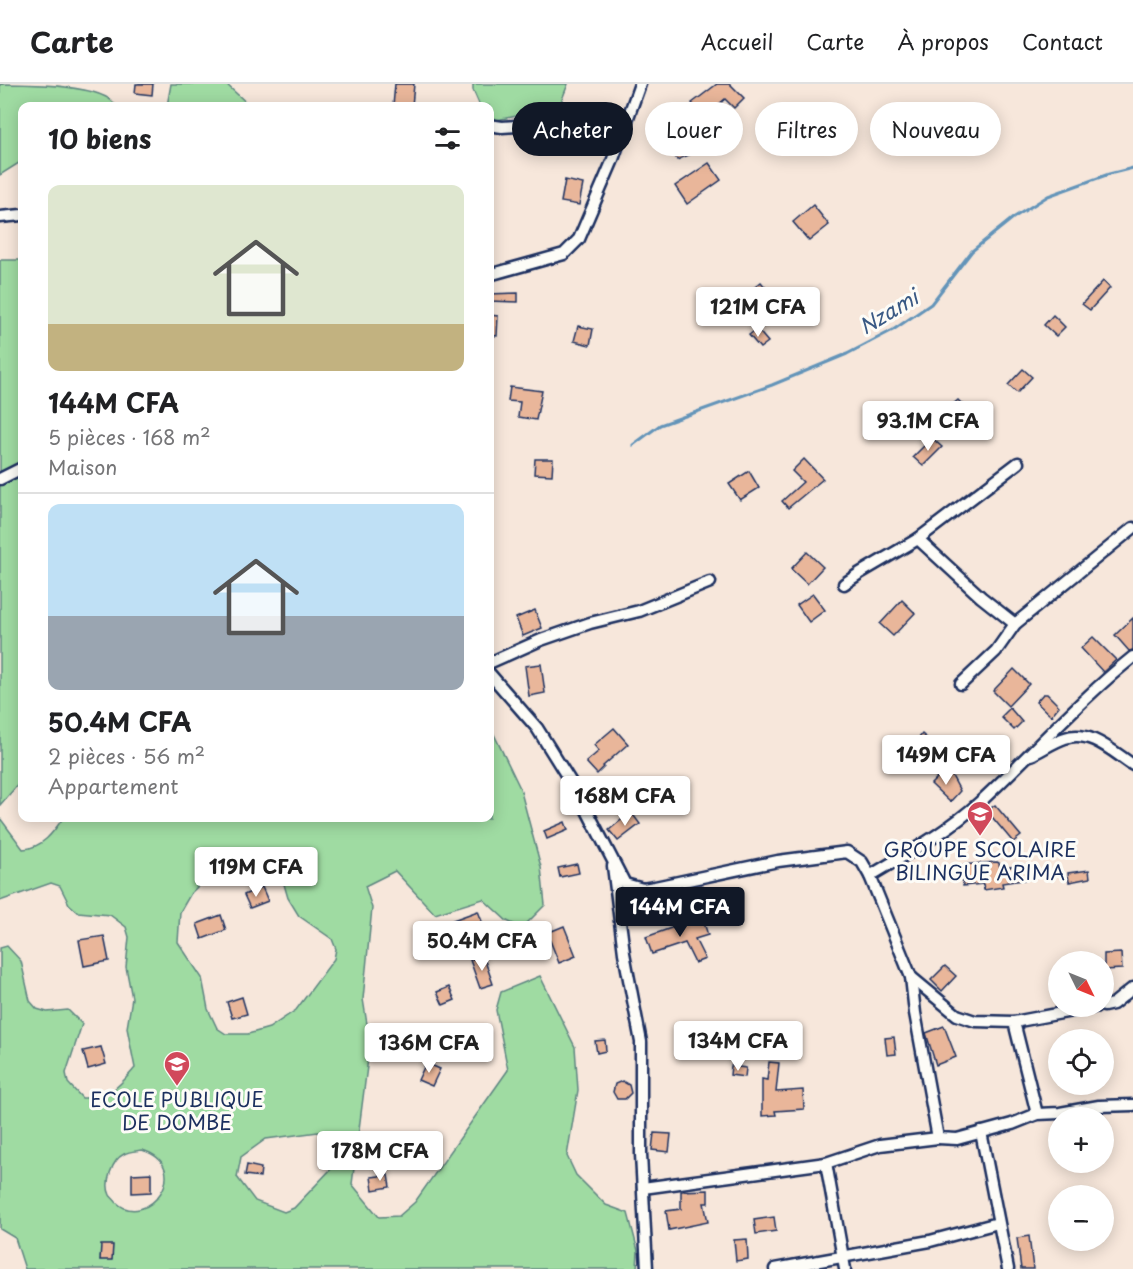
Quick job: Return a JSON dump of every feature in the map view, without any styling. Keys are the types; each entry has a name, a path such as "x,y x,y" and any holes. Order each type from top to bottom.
{"street":[{"path":"633,104 640,84"},
{"path":"494,126 512,126"},
{"path":"494,274 564,254 573,247 584,228 614,156"},
{"path":"0,217 18,215"},
{"path":"844,584 918,539 1018,463"},
{"path":"0,479 18,470"},
{"path":"961,684 996,651 1015,624 1133,528"},
{"path":"918,539 981,597 1015,624"},
{"path":"494,661 540,640 590,623 639,611 710,582"},
{"path":"870,876 938,836 979,803 1061,721 1133,657"},
{"path":"494,679 537,728 580,797 625,884 643,889 778,861 847,852 862,862 896,936 911,977 915,1013 938,1138"},
{"path":"1023,760 1066,738 1079,736 1094,739 1133,765"},
{"path":"612,860 624,953 641,1042 641,1154 647,1269"},
{"path":"911,977 957,1015 975,1021 1014,1022 1048,1016"},
{"path":"1114,1003 1133,988"},
{"path":"1014,1022 1037,1114"},
{"path":"644,1188 826,1163 880,1145 938,1138 957,1139 1037,1114 1060,1113 1099,1106 1133,1105"},
{"path":"981,1132 1008,1269"},
{"path":"826,1163 845,1269"},
{"path":"775,1269 930,1241 998,1222"}],"green space":[{"path":"0,84 46,85 82,89 97,93 112,102 18,102 18,164 0,175"},
{"path":"171,84 226,84 246,102 168,102"},
{"path":"473,84 568,84 561,102 512,102 512,117 497,120 494,118 494,102 478,102"},
{"path":"0,260 18,260 18,785 0,805"},
{"path":"494,734 520,788 541,867 545,905 522,928 507,921 483,899 435,914 395,871 365,886 372,908 363,999 370,1043 352,1184 379,1217 399,1216 415,1202 508,1070 496,1010 501,992 540,976 575,1047 578,1090 567,1156 576,1175 606,1205 628,1213 638,1251 637,1269 25,1269 15,1238 0,1229 0,948 7,946 21,961 30,1001 37,1009 47,1012 68,1010 82,1024 66,1073 68,1083 82,1098 106,1094 135,1068 127,1028 132,998 126,967 129,937 126,927 110,915 78,912 69,904 60,886 51,883 0,901 0,818 23,849 36,846 51,834 60,822 494,822","holes":["242,855 262,855 279,867 288,898 299,916 332,939 336,949 334,959 296,1010 269,1028 248,1034 226,1034 217,1028 208,1009 202,978 178,942 180,912 191,893 222,863","318,1132 332,1147 334,1158 331,1169 294,1208 284,1212 255,1201 237,1177 241,1157 266,1139","142,1150 158,1158 165,1169 165,1181 161,1193 152,1203 140,1209 128,1209 110,1196 109,1178 113,1166 120,1157 128,1152"]}],"building":[{"path":"136,84 153,84 152,95 135,93"},
{"path":"395,84 414,84 412,102 393,102"},
{"path":"717,84 730,84 744,98 740,102 728,102 725,99 722,102 693,102"},
{"path":"709,163 721,180 687,204 675,186"},
{"path":"565,180 583,184 579,205 561,202"},
{"path":"813,205 829,225 809,241 793,222"},
{"path":"1103,281 1110,288 1090,310 1082,304"},
{"path":"761,282 775,299 759,313 744,296"},
{"path":"518,293 518,302 494,301 494,294"},
{"path":"1053,315 1065,327 1056,336 1044,325"},
{"path":"494,316 498,316 497,336 494,336"},
{"path":"578,326 593,329 590,345 574,341"},
{"path":"757,329 768,342 760,348 749,335"},
{"path":"1023,369 1032,377 1017,393 1008,385"},
{"path":"510,387 542,391 536,420 518,417 520,402 508,401"},
{"path":"958,400 970,412 964,418 951,406"},
{"path":"937,416 948,427 938,437 927,426"},
{"path":"932,438 942,447 923,466 913,457"},
{"path":"535,459 553,459 552,475 534,474"},
{"path":"804,459 823,479 788,508 782,501 803,482 792,471"},
{"path":"749,471 759,488 740,500 729,484"},
{"path":"807,552 823,567 807,584 791,569"},
{"path":"813,594 825,610 809,622 797,605"},
{"path":"902,600 915,613 893,636 880,624"},
{"path":"535,610 542,628 523,636 516,618"},
{"path":"1133,618 1133,650 1129,651 1115,635"},
{"path":"1093,637 1116,660 1103,672 1081,648"},
{"path":"541,664 545,693 529,696 525,666"},
{"path":"1014,669 1029,684 1008,706 993,691"},
{"path":"1043,694 1047,694 1059,706 1051,716 1036,702"},
{"path":"1010,708 1022,722 1014,730 1001,717"},
{"path":"614,728 628,744 597,774 586,762 599,751 594,745"},
{"path":"922,734 932,743 924,751 915,743"},
{"path":"946,769 960,791 950,802 931,784"},
{"path":"995,805 1021,836 1013,842 987,811"},
{"path":"631,812 640,824 618,841 609,830"},
{"path":"565,822 568,830 547,839 544,831"},
{"path":"997,862 1000,868 1027,865 1029,879 1002,883 1003,887 984,890 983,884 963,886 961,865"},
{"path":"577,864 579,873 560,877 558,868"},
{"path":"1089,870 1090,878 1069,882 1068,873"},
{"path":"262,887 268,901 250,908 244,895"},
{"path":"478,911 486,932 461,942 453,920"},
{"path":"221,915 226,930 202,939 197,924"},
{"path":"702,917 708,935 695,939 705,959 695,963 685,943 652,954 646,937"},
{"path":"564,926 576,956 559,963 547,933"},
{"path":"104,936 109,961 84,966 79,940"},
{"path":"1114,953 1121,953 1122,969 1114,969"},
{"path":"483,955 493,984 480,988 470,960"},
{"path":"945,966 956,976 942,991 931,980"},
{"path":"449,987 455,1000 443,1005 437,992"},
{"path":"242,997 247,1014 232,1018 227,1002"},
{"path":"944,1026 956,1057 936,1065 926,1033"},
{"path":"894,1037 896,1054 887,1055 885,1038"},
{"path":"605,1040 606,1051 597,1053 595,1041"},
{"path":"101,1047 106,1064 88,1069 83,1051"},
{"path":"769,1062 779,1063 776,1092 803,1090 804,1109 775,1111 776,1115 762,1116 762,1079 767,1080"},
{"path":"426,1063 440,1069 432,1086 418,1080"},
{"path":"731,1066 746,1068 745,1077 730,1075"},
{"path":"622,1081 629,1085 631,1093 625,1099 617,1099 613,1092 615,1084"},
{"path":"390,1133 392,1148 383,1149 381,1134"},
{"path":"654,1133 671,1134 669,1152 652,1150"},
{"path":"247,1165 261,1168 260,1177 245,1175"},
{"path":"151,1173 151,1192 132,1193 132,1174"},
{"path":"388,1175 390,1187 373,1190 371,1177"},
{"path":"708,1190 708,1203 704,1203 708,1222 669,1230 666,1211 681,1209 681,1191"},
{"path":"774,1217 776,1231 756,1234 754,1220"},
{"path":"1029,1236 1033,1269 1021,1269 1017,1238"},
{"path":"747,1239 748,1259 736,1261 734,1240"},
{"path":"101,1245 113,1245 112,1260 100,1260"}],"waterway":[{"name":"Nzami","path":"633,445 660,425 772,385 847,354 893,330 931,304 972,251 1013,218 1048,196 1109,174 1133,168"}],"place":[{"name":"GROUPE SCOLAIRE BILINGUE ARIMA","path":"980,837"},
{"name":"ECOLE PUBLIQUE DE DOMBE","path":"177,1087"}]}
